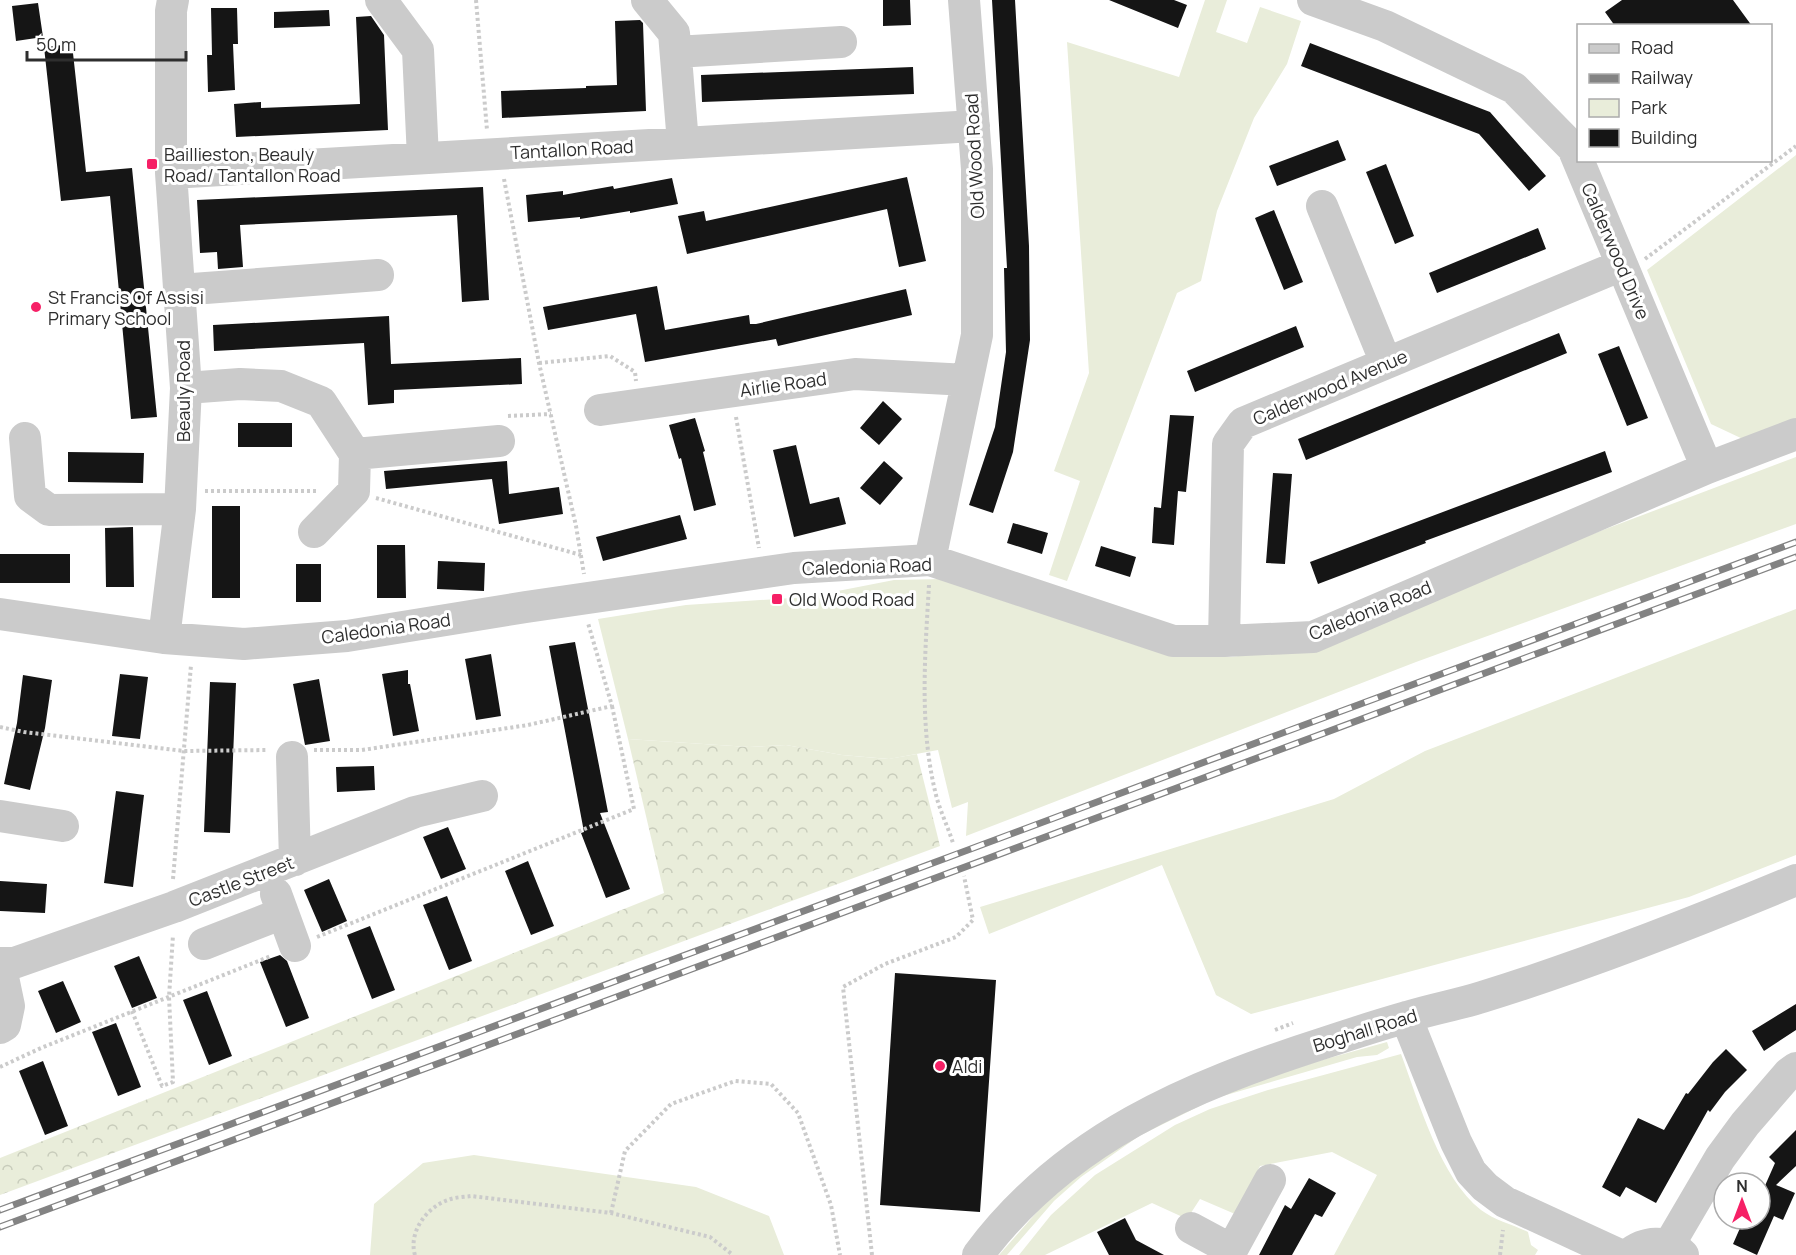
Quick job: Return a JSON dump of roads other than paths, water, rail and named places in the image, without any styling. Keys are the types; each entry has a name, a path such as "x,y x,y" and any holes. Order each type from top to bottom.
{"street":[{"name":"Beauly Road","path":"164,638 180,500 186,388 171,173 171,11 173,0"},
{"path":"381,0 418,50 423,158"},
{"path":"647,0 674,33 683,143"},
{"name":"Old Wood Road","path":"930,560 977,335 977,169 964,0"},
{"name":"Calderwood Drive","path":"1313,0 1390,13 1514,88 1566,140 1577,156"},
{"path":"676,52 841,42"},
{"name":"Tantallon Road","path":"171,173 974,126"},
{"name":"Calderwood Drive","path":"1580,162 1632,263 1707,468"},
{"path":"1322,206 1386,363"},
{"name":"Calderwood Avenue","path":"1224,641 1228,444 1243,423 1632,263"},
{"path":"179,290 378,275"},
{"name":"Airlie Road","path":"600,410 855,374 967,380"},
{"path":"186,388 240,384 281,386 321,402 354,454 354,491 314,532"},
{"name":"Caledonia Road","path":"1,619 164,638 244,644 347,636 794,568 930,560 1173,641 1313,637 1707,468 1796,434"},
{"path":"25,438 30,496 50,510 180,500"},
{"path":"354,454 500,441"},
{"path":"291,753 281,865 283,913 295,946"},
{"name":"Castle Street","path":"0,963 14,963 174,907 415,812 482,796"},
{"path":"0,816 63,826"},
{"name":"Boghall Road","path":"978,1255 998,1228 1065,1166 1104,1138 1145,1113 1203,1086 1263,1063 1407,1017 1480,998 1608,955 1796,880"},
{"path":"204,944 283,913"},
{"path":"0,963 9,1006 5,1025 0,1028"},
{"path":"1407,1017 1456,1142 1471,1172 1485,1187 1505,1202 1620,1255"},
{"path":"1628,1255 1635,1249 1651,1243 1676,1250 1720,1158 1744,1124 1796,1068"},
{"path":"1191,1228 1231,1252 1270,1180"}],"railway":[{"path":"0,1210 1796,542"},
{"path":"0,1227 1796,557"}],"place":[{"name":"Baillieston, Beauly Road/ Tantallon Road","path":"152,164"},
{"name":"St Francis Of Assisi Primary School","path":"36,307"},
{"name":"Old Wood Road","path":"777,599"},
{"name":"Aldi","path":"940,1066"}]}
